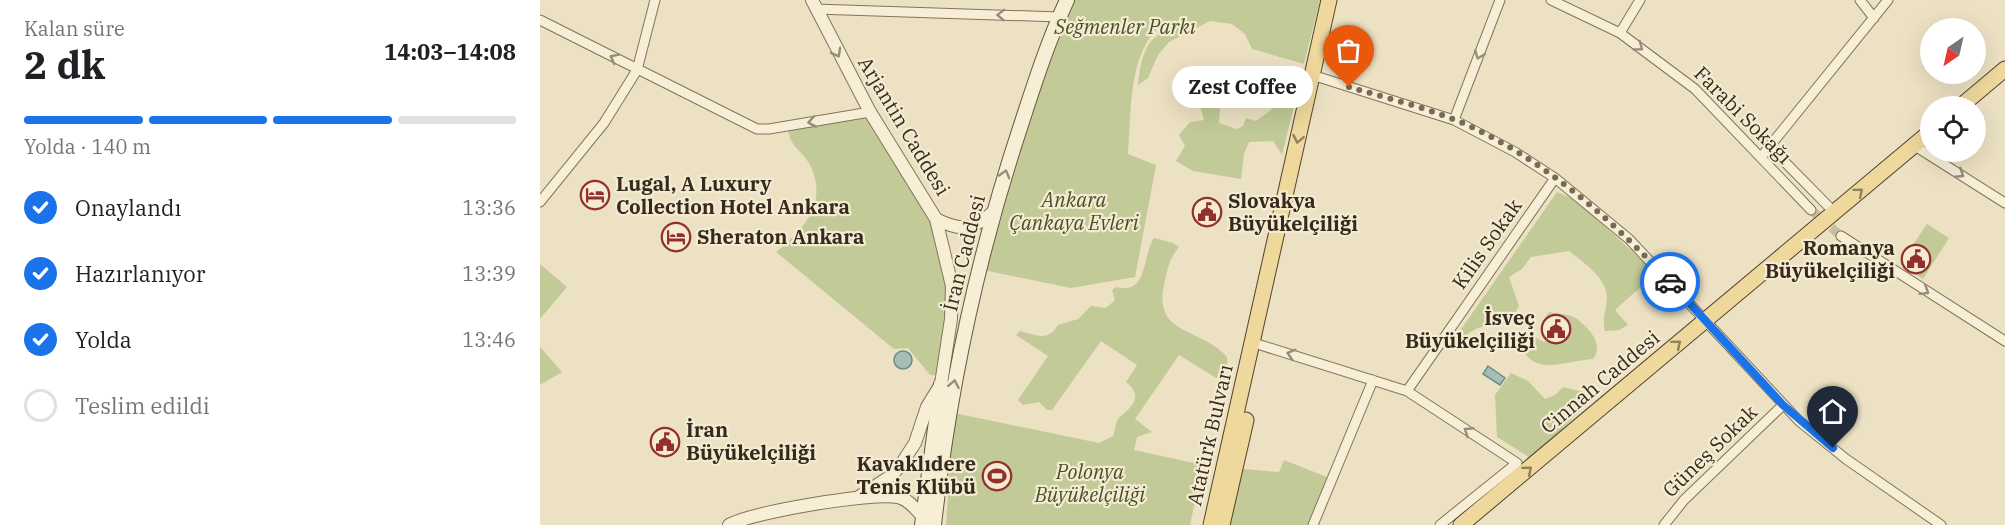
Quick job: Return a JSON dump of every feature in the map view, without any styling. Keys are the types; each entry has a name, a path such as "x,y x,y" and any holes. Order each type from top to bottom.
{"main road":[{"name":"İran Caddesi","path":"926,522 976,276 1025,112 1067,0"},
{"name":"Atatürk Bulvarı","path":"1211,525 1329,0"},
{"path":"1973,96 2005,69"},
{"name":"Cinnah Caddesi","path":"1461,525 1920,141"},
{"name":"Atatürk Bulvarı","path":"1222,525 1254,386 1252,349"},
{"path":"926,522 941,384"},
{"path":"1474,525 1483,507"}],"street":[{"path":"540,202 604,123 637,70 655,0"},
{"path":"1454,120 1500,0"},
{"name":"Farabi Sokağı","path":"1551,0 1620,33 1695,89 1811,210"},
{"path":"1620,33 1640,0"},
{"path":"1860,0 1874,18"},
{"path":"1761,157 1888,0"},
{"path":"813,5 1060,17"},
{"name":"Arjantin Caddesi","path":"813,5 870,112 936,219 952,286 951,319 941,384"},
{"path":"540,20 757,129 870,112"},
{"path":"1312,75 1454,120 1515,152 1555,178 1629,239 1783,405 1846,459 1941,525"},
{"path":"1915,146 2005,203"},
{"path":"1770,147 1835,213"},
{"name":"Kilis Sokak","path":"1407,391 1555,178"},
{"path":"936,219 953,227 967,229 978,225 994,211"},
{"path":"1841,237 2005,341"},
{"path":"1252,349 1407,391 1517,463 1440,525"},
{"path":"1313,525 1373,380"},
{"path":"857,498 885,481 900,466 915,443 927,407 941,384"},
{"name":"Güneş Sokak","path":"1664,525 1684,500 1783,405"},
{"path":"729,525 759,513 857,498 898,497 907,501 926,522"}],"green space":[{"name":"Ankara Çankaya Evleri","path":"1073,0 1320,0 1304,64 1252,49 1245,34 1232,24 1210,21 1169,42 1158,55 1148,78 1138,85 1145,51 1151,41 1162,31 1165,22 1153,34 1144,48 1138,65 1131,101 1128,154 1156,165 1135,277 1071,288 983,270 1030,113"},
{"path":"1203,72 1222,75 1219,123 1237,129 1243,126 1246,118 1256,121 1271,110 1284,76 1301,78 1282,155 1273,141 1249,142 1244,154 1241,179 1193,171 1176,161 1185,146 1179,135 1190,122 1204,120 1197,95"},
{"path":"870,112 936,219 948,263 943,376 930,375 908,348 894,349 776,252 804,225 815,203 816,192 815,179 810,165 794,145 787,127"},
{"path":"1557,192 1576,200 1656,273 1615,310 1628,325 1619,330 1605,331 1607,298 1603,284 1593,271 1569,251 1531,257 1522,269 1509,277 1519,306 1515,313 1505,321 1474,330 1457,343 1450,345"},
{"path":"1927,224 1949,238 1923,279 1900,264"},
{"name":"Polonya Büyükelçiliği","path":"1154,238 1179,247 1167,270 1164,285 1163,302 1166,314 1182,329 1217,347 1227,357 1226,370 1216,378 1179,355 1135,419 1152,432 1137,437 1134,450 1203,465 1190,525 946,525 954,413 1099,443 1113,436 1118,419 1134,401 1134,392 1126,382 1137,365 1101,341 1052,410 1047,410 1039,402 1023,405 1018,400 1048,356 1016,335 1020,331 1042,336 1050,334 1058,325 1078,319 1091,306 1106,308 1115,300 1112,290 1116,287 1134,286 1139,280"},
{"path":"540,264 567,287 540,319"},
{"path":"1549,312 1574,317 1587,328 1594,337 1597,348 1593,359 1549,365 1531,360 1520,340 1525,332 1544,342 1552,335 1541,330 1543,321"},
{"path":"540,347 562,372 540,385"},
{"path":"1511,373 1528,381 1545,399 1555,395 1563,387 1584,392 1591,400 1532,459 1497,437 1495,395"},
{"path":"1284,460 1332,479 1313,525 1222,525 1234,468 1279,472"}],"water":[{"path":"903,351 909,354 912,360 909,366 903,369 897,366 894,360 897,354"},
{"path":"1488,366 1505,378 1500,385 1483,374"}],"tunnel":[{"path":"1811,210 1841,236"}],"way so far":[{"path":"1349,87 1454,120 1476,129 1515,152 1555,178 1601,213 1670,282"}],"place":[{"name":"Zest Coffee","path":"1349,87"},
{"name":"Lugal, A Luxury Collection Hotel Ankara","path":"595,195"},
{"name":"Slovakya Büyükelçiliği","path":"1207,212"},
{"name":"Sheraton Ankara","path":"676,237"},
{"name":"Romanya Büyükelçiliği","path":"1916,259"},
{"name":"İsveç Büyükelçiliği","path":"1556,329"},
{"name":"İran Büyükelçiliği","path":"665,442"},
{"name":"Kavaklıdere Tenis Klübü","path":"997,476"}],"route":[{"path":"1670,282 1783,405 1833,448"}],"park label":[{"name":"Seğmenler Parkı","path":"1125,27"}]}
